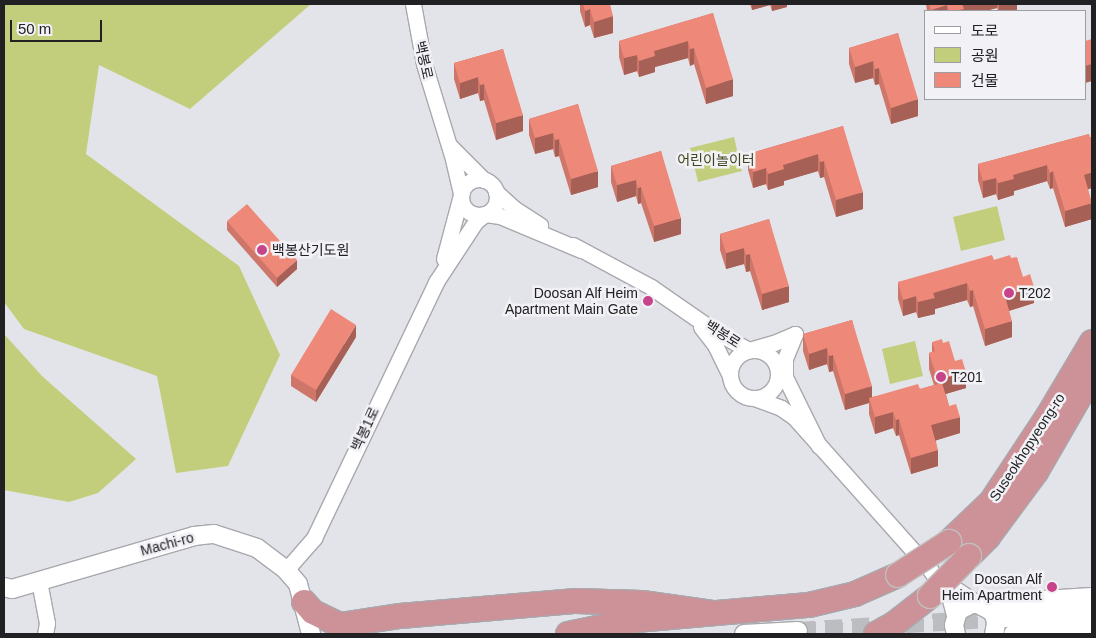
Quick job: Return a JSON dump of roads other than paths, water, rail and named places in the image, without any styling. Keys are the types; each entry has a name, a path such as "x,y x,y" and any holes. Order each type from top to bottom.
{"highway":[{"name":"Suseokhopyeong-ro","path":"712,613 809,604 855,594 898,576 949,542 991,502 1048,416 1092,342"},
{"name":"Suseokhopyeong-ro","path":"876,634 930,596 988,537 1036,472 1092,374"},
{"path":"304,602 314,612 340,626 400,616 576,601 642,603 712,613"},
{"path":"568,634 636,620 712,613"}],"street":[{"name":"백봉로","path":"413,4 424,64 461,195"},
{"name":"백봉로","path":"447,143 484,180"},
{"path":"478,180 484,180 489,183 496,192 497,197 493,208 484,214 474,214 468,211 462,201 461,195 467,184 478,180"},
{"name":"백봉로","path":"496,192 521,213 581,250 681,306 716,332 749,350 774,343 795,334 785,359 786,377 819,446"},
{"name":"백봉1로","path":"286,570 314,538 436,282 452,237 461,195"},
{"name":"백봉로","path":"484,214 506,218 581,250"},
{"name":"백봉1로","path":"436,282 471,227 484,214"},
{"name":"백봉로","path":"681,306 712,340 730,376"},
{"path":"756,349 771,355 776,362 779,378 770,393 754,398 739,393 734,387 730,376 732,365 736,358 749,350 756,349"},
{"name":"백봉로","path":"779,378 819,446"},
{"name":"백봉로","path":"754,398 781,408 794,417 931,571 949,596 954,628"},
{"name":"Machi-ro","path":"4,587 12,589 194,536 214,534 257,548 286,570 298,584 311,634"},
{"name":"백봉로","path":"931,571 978,604"},
{"path":"39,581 47,623 45,634"},
{"path":"954,628 964,607 978,604 1092,596"},
{"path":"978,604 985,606 995,617 994,634"},
{"path":"1005,618 1092,614"},
{"path":"1013,634 1092,628"},
{"path":"744,634 798,631"}],"tunnel":[{"path":"798,631 1005,618"}],"place":[{"name":"백봉산기도원","path":"262,250"},
{"name":"T202","path":"1009,293"},
{"name":"Doosan Alf Heim Apartment Main Gate","path":"648,301"},
{"name":"T201","path":"941,377"},
{"name":"Doosan Alf Heim Apartment","path":"1052,587"}],"park label":[{"name":"어린이놀이터","path":"716,160"}]}
